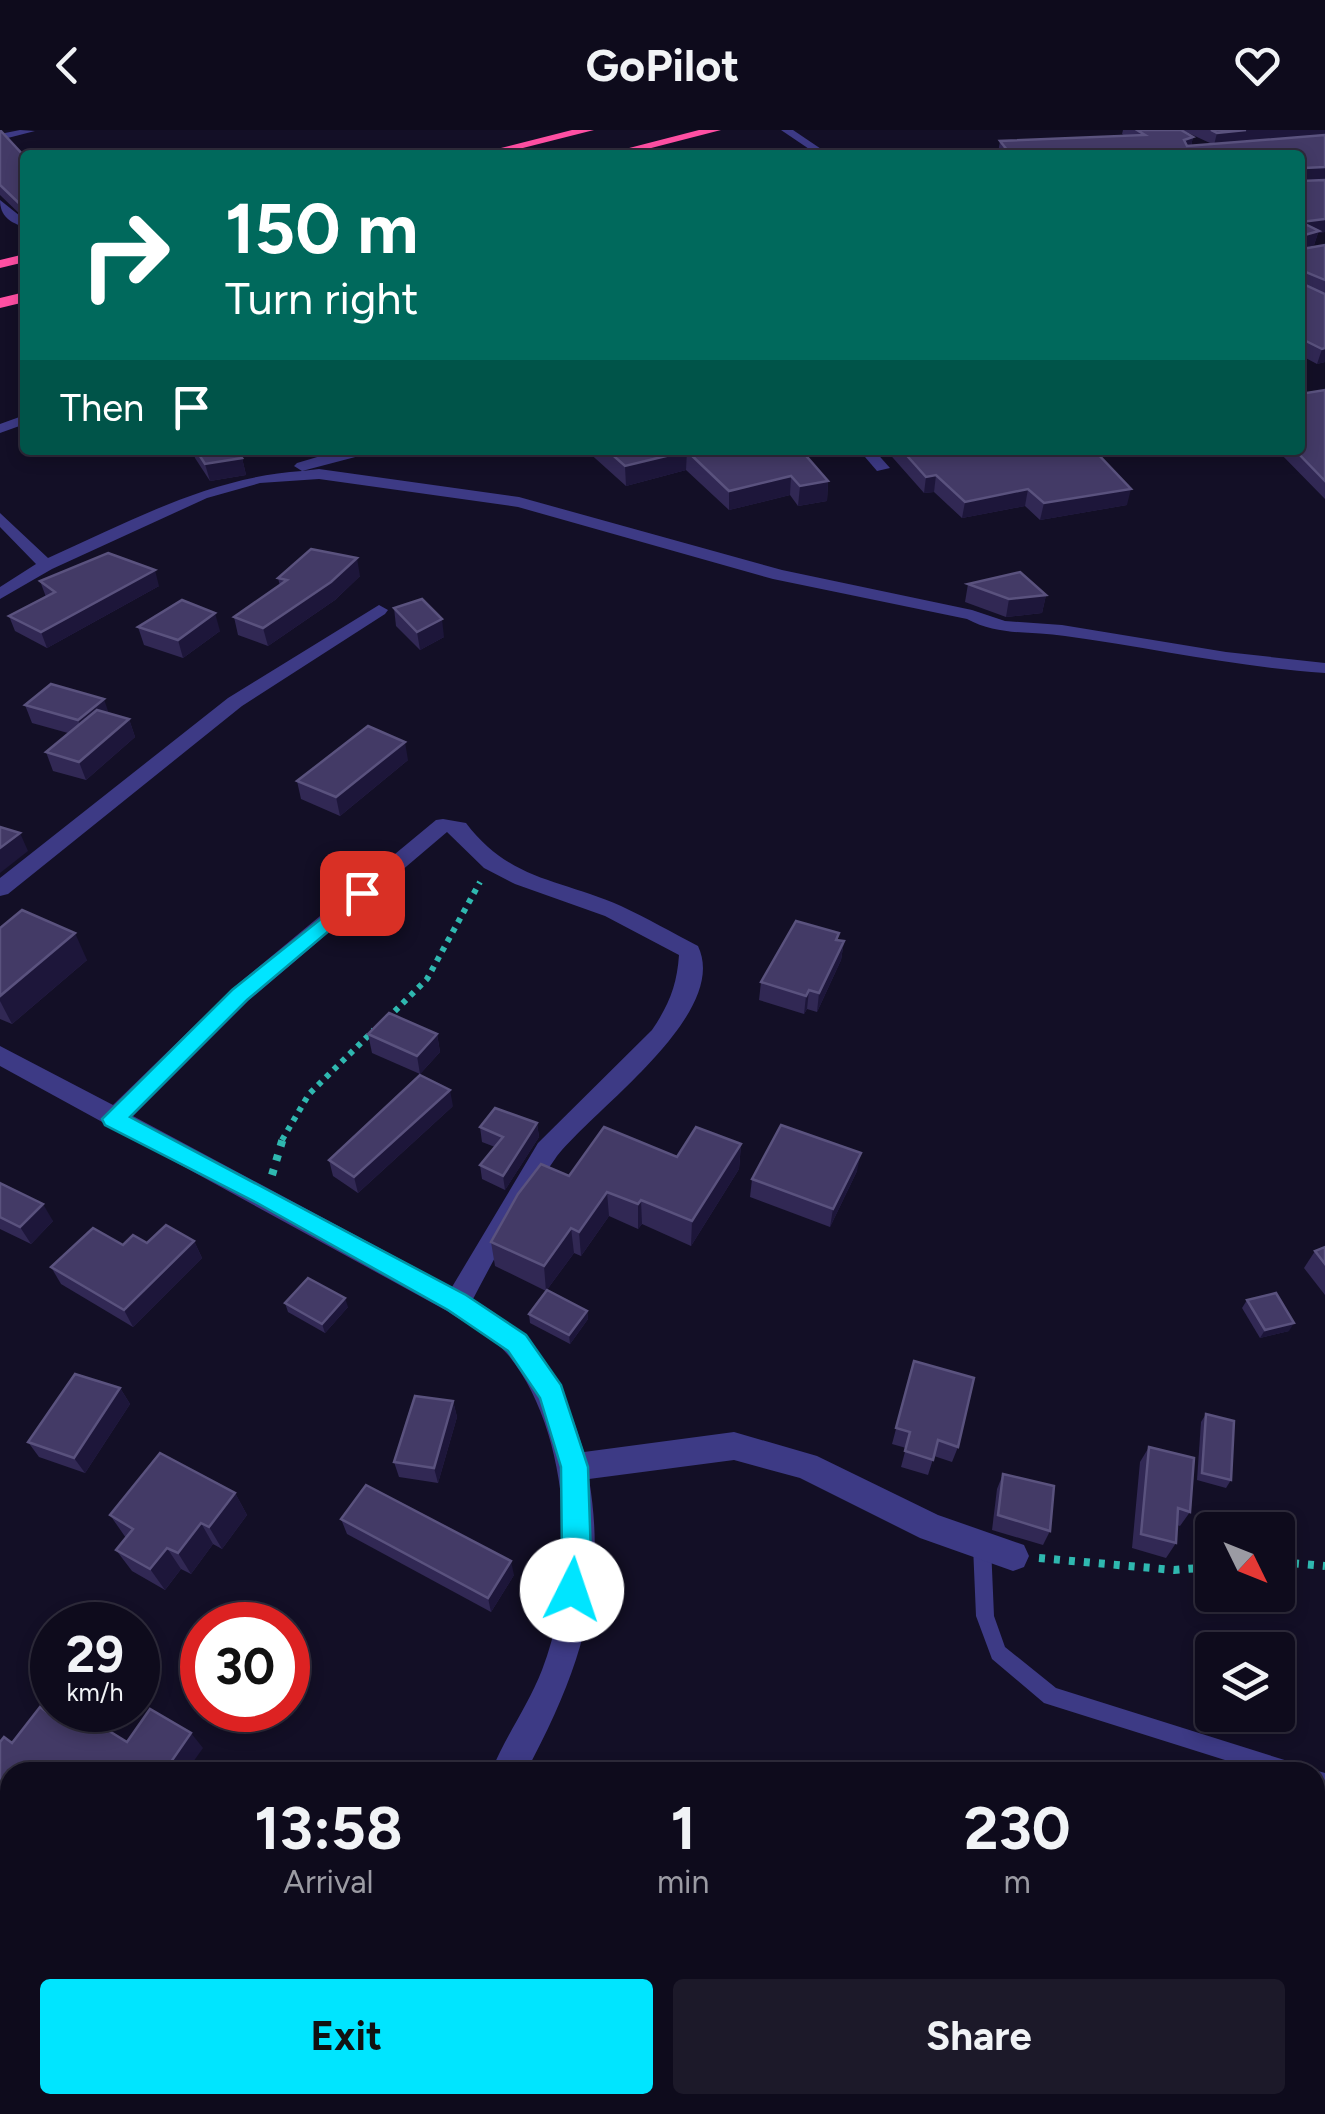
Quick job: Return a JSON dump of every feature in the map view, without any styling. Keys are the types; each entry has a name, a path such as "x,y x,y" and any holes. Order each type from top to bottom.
{"highway":[{"path":"501,150 588,130"},
{"path":"629,150 715,130"}],"street":[{"path":"786,130 816,150"},
{"path":"0,137 30,131"},
{"path":"0,204 20,221"},
{"path":"0,594 46,565 201,495 340,455"},
{"path":"870,455 882,468"},
{"path":"259,478 319,474 519,502 779,575 972,614 986,624 1057,629 1258,664 1325,668"},
{"path":"0,518 46,565"},
{"path":"0,889 235,702 379,610"},
{"path":"114,1119 240,995 435,829 450,824 459,828 491,864 674,940 690,951 692,965 677,1010 654,1045 569,1122 506,1213 457,1303"},
{"path":"0,1055 457,1303 517,1343 552,1393 574,1467 576,1557 563,1658 513,1762"},
{"path":"574,1467 734,1446 806,1466 931,1528 1013,1556"}],"lane":[{"path":"982,1545 985,1616 998,1653 1051,1696 1259,1762"}],"path":[{"path":"268,1198 277,1145 289,1118 313,1086 416,993 491,864"},
{"path":"1013,1556 1174,1570 1195,1568"},
{"path":"1295,1561 1325,1566"}],"building":[{"path":"0,130 20,152 20,204 0,185"},
{"path":"1137,130 1181,130 1193,137 1184,140 1187,146 1325,135 1325,167 1305,168 1305,150 1007,150 1000,141 1145,135"},
{"path":"1325,180 1325,219 1305,222 1305,181"},
{"path":"1305,224 1319,231 1305,235"},
{"path":"1325,245 1325,280 1305,272 1305,248"},
{"path":"1305,285 1325,294 1322,349 1305,340"},
{"path":"1325,390 1325,481 1300,455 1305,455 1305,393"},
{"path":"199,455 242,458 205,464"},
{"path":"613,455 670,455 625,466"},
{"path":"691,455 805,455 828,481 800,486 791,476 729,491"},
{"path":"906,455 1099,455 1131,489 1044,503 1028,489 965,502 936,475 926,477"},
{"path":"311,549 357,558 331,582 263,628 234,617 287,580 278,578"},
{"path":"108,553 155,570 41,632 9,616 55,592 40,581"},
{"path":"1020,572 1046,595 1009,599 968,584"},
{"path":"422,599 442,619 417,632 394,608"},
{"path":"182,600 215,613 178,640 138,627"},
{"path":"51,684 104,699 78,720 25,705"},
{"path":"97,710 129,719 79,762 46,752"},
{"path":"368,726 405,742 336,797 297,781"},
{"path":"0,827 20,833 0,848"},
{"path":"22,910 75,933 0,996 0,928"},
{"path":"796,921 839,933 836,940 844,941 819,993 809,990 806,996 761,982"},
{"path":"389,1013 437,1034 417,1056 368,1034"},
{"path":"420,1075 450,1090 354,1177 329,1160"},
{"path":"495,1108 537,1123 503,1176 480,1165 503,1137 480,1127"},
{"path":"781,1125 861,1153 833,1209 752,1179"},
{"path":"604,1127 677,1157 696,1127 741,1144 692,1221 641,1200 638,1204 607,1192 579,1232 571,1228 544,1266 491,1242 518,1194 541,1164 569,1176"},
{"path":"0,1183 43,1204 20,1227 0,1217"},
{"path":"166,1225 194,1241 124,1310 51,1267 93,1228 123,1245 133,1235 147,1243"},
{"path":"1325,1247 1325,1264 1315,1251"},
{"path":"308,1278 345,1298 322,1324 285,1303"},
{"path":"547,1290 587,1311 569,1335 529,1314"},
{"path":"1276,1293 1294,1323 1265,1330 1247,1300"},
{"path":"914,1361 974,1378 958,1447 938,1440 933,1460 905,1451 910,1432 896,1428"},
{"path":"75,1374 120,1388 74,1458 28,1442"},
{"path":"415,1396 453,1401 434,1468 394,1462"},
{"path":"1206,1414 1234,1421 1231,1480 1202,1473"},
{"path":"1149,1447 1194,1458 1190,1512 1178,1508 1176,1543 1141,1534"},
{"path":"160,1453 235,1493 209,1527 201,1523 178,1553 167,1548 150,1569 116,1550 133,1529 110,1515"},
{"path":"1003,1474 1054,1486 1050,1531 998,1515"},
{"path":"366,1485 511,1561 488,1598 341,1519"},
{"path":"160,1715 180,1727 180,1732 191,1733 171,1762 0,1762 0,1742 4,1737 12,1743 30,1720 30,1732 111,1732 127,1742 134,1732 160,1732"}],"route":[{"path":"362,893 240,995 114,1119 268,1198 457,1303 517,1343 552,1393 574,1467 576,1557 572,1590"}]}
